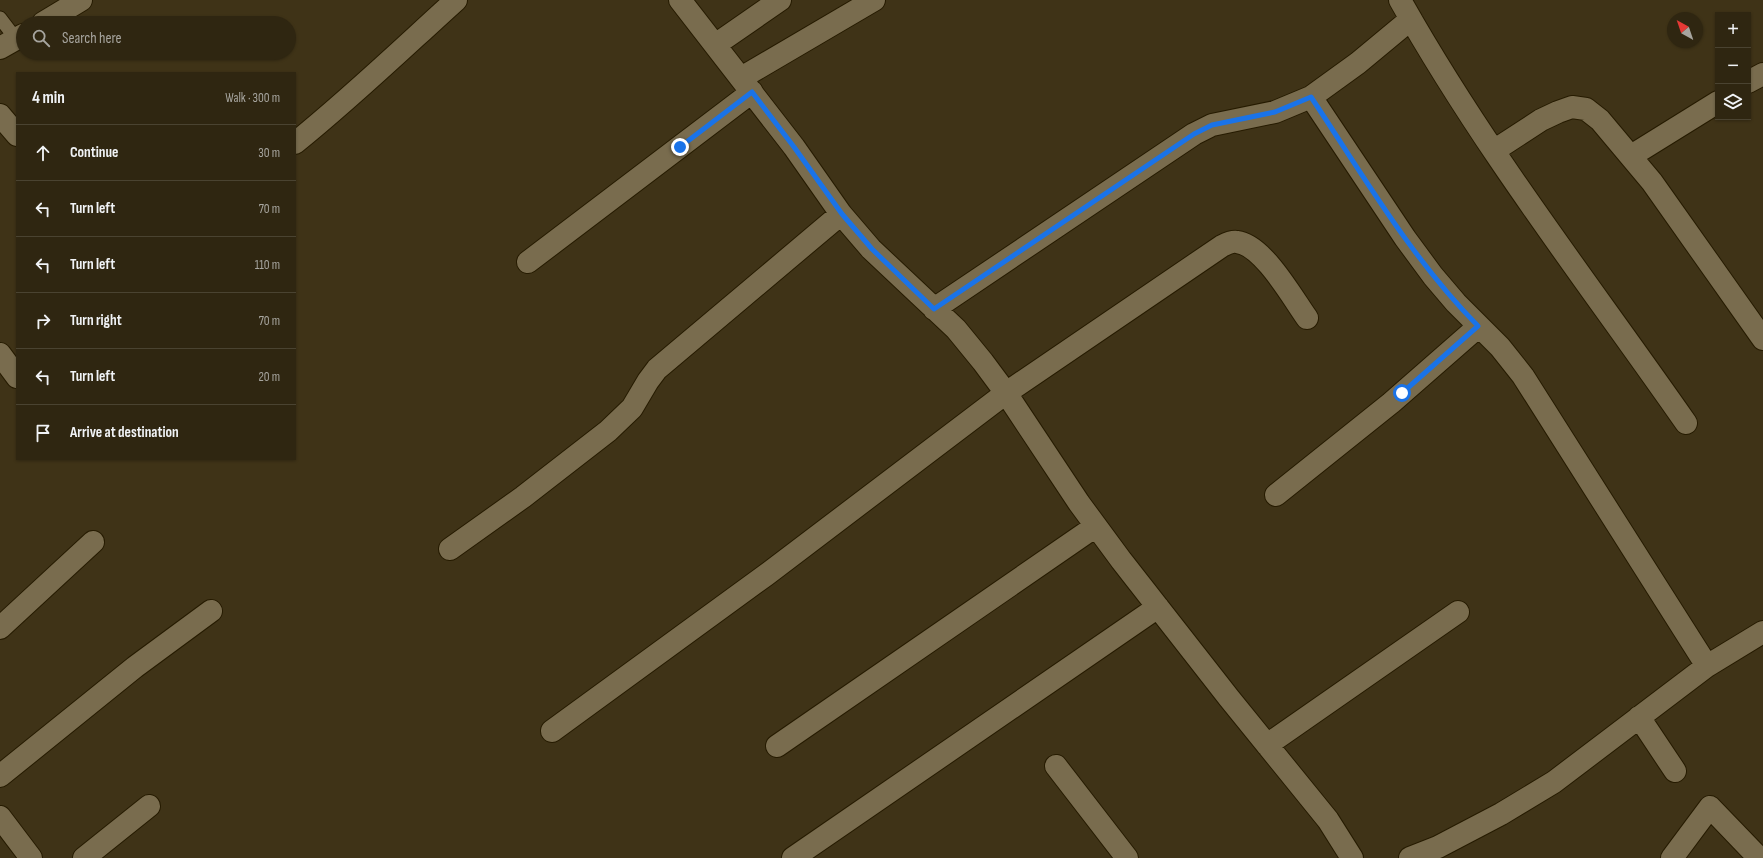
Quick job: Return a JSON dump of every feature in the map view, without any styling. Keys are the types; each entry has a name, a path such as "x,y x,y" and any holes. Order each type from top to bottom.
{"street":[{"path":"55,16 81,0"},
{"path":"296,142 368,81 456,0"},
{"path":"680,0 794,147 842,214 872,249 956,329 1006,393 1096,526 1158,607 1328,820 1352,858"},
{"path":"715,45 780,0"},
{"path":"528,262 747,85 874,0"},
{"path":"1400,0 1445,76 1495,150 1686,423"},
{"path":"934,309 1194,134 1212,125 1275,112 1311,97 1358,63 1410,19"},
{"path":"1751,80 1763,74"},
{"path":"1311,97 1428,270 1478,326 1500,347 1523,376 1707,666"},
{"path":"1631,156 1715,104"},
{"path":"1495,150 1541,120 1572,107 1586,109 1600,120 1631,156 1696,243 1763,339"},
{"path":"0,115 16,134"},
{"path":"450,549 523,496 608,431 632,408 648,381 661,365 842,214"},
{"path":"552,731 766,575 1006,393 1222,246 1236,241 1250,246 1264,258 1307,318"},
{"path":"1276,495 1391,402 1478,326"},
{"path":"0,354 16,376"},
{"path":"777,746 1096,526"},
{"path":"0,628 93,542"},
{"path":"793,858 1158,607"},
{"path":"0,776 135,667 210,611"},
{"path":"1267,745 1458,612"},
{"path":"1410,858 1442,852 1554,782 1707,666 1763,632"},
{"path":"1639,717 1675,772"},
{"path":"1056,766 1127,858"},
{"path":"84,858 149,806"},
{"path":"1672,858 1710,807 1759,858"},
{"path":"0,817 31,858"}],"lane":[{"path":"0,18 13,41"}],"route":[{"path":"680,147 752,92 842,214 872,249 934,309 1194,134 1212,125 1275,112 1311,97 1405,238 1433,276 1478,326 1402,393"}]}
